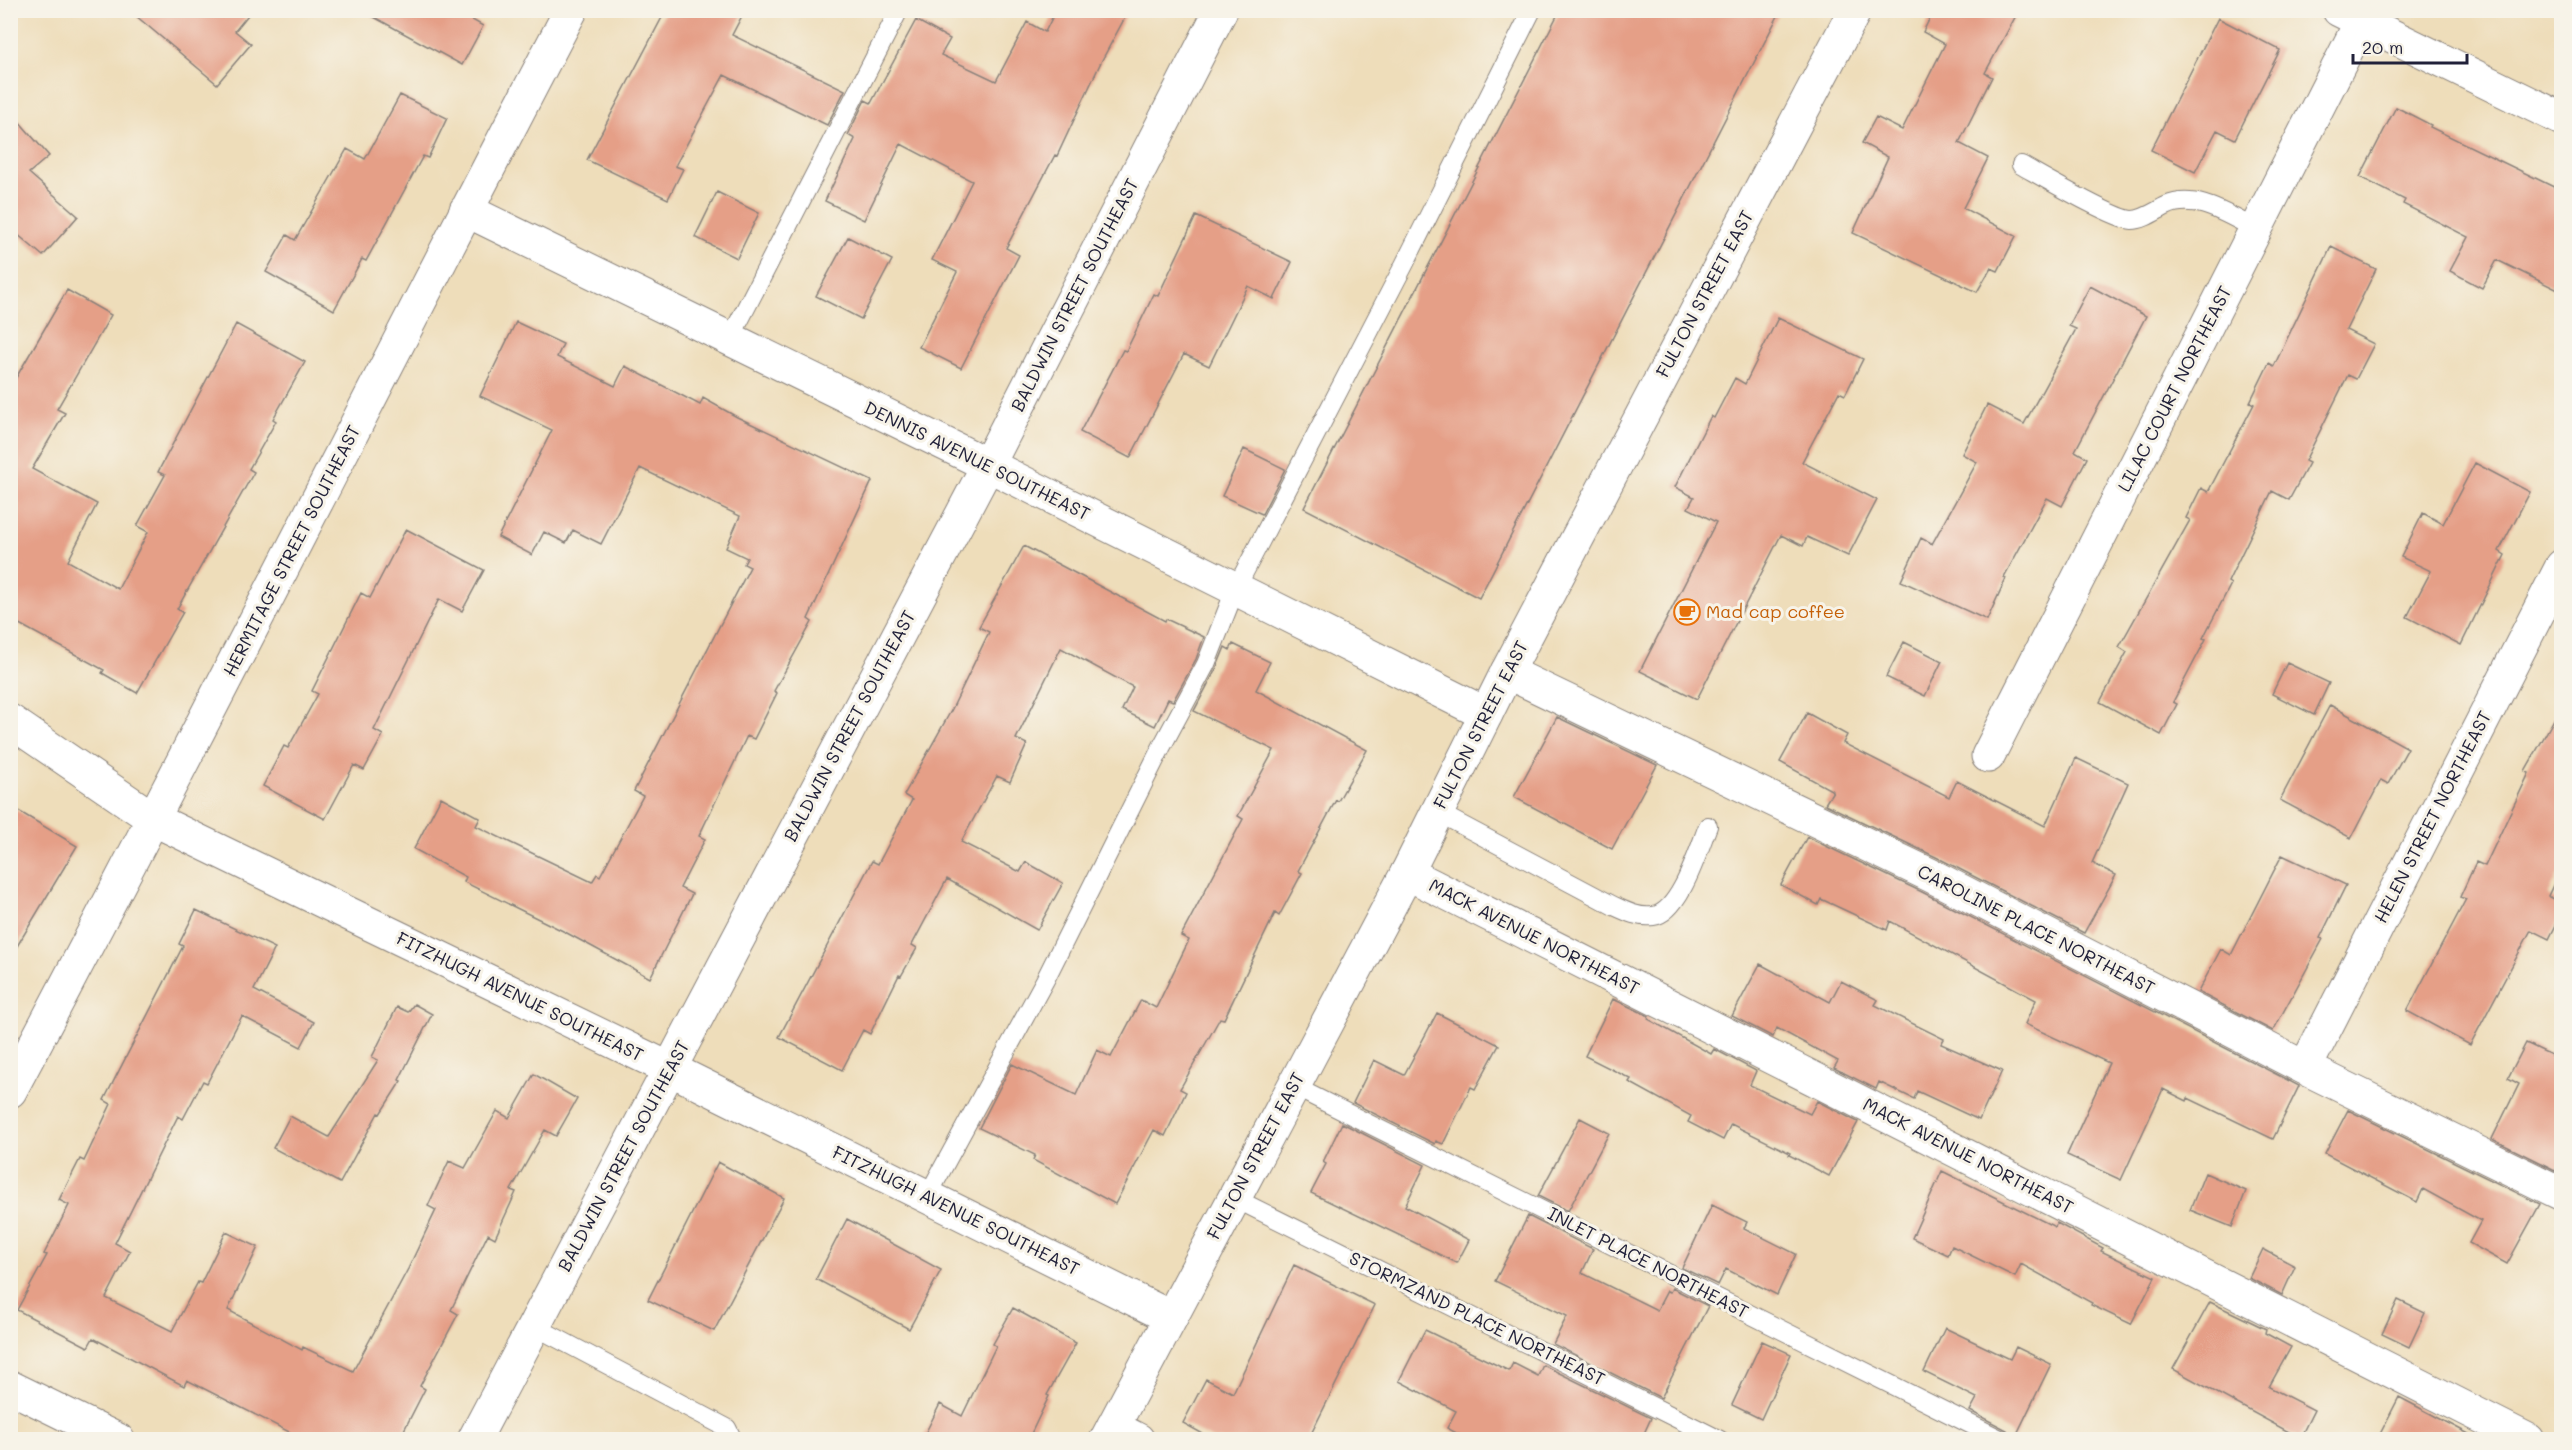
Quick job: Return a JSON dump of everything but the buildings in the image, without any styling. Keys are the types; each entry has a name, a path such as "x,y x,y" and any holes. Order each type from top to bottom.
{"street":[{"name":"HERMITAGE STREET SOUTHEAST","path":"10,1091 155,820 466,210 571,10"},
{"name":"BALDWIN STREET SOUTHEAST","path":"474,1440 988,465 1221,10"},
{"name":"FULTON STREET EAST","path":"1119,1435 1170,1317 1407,873 1507,672 1855,10"},
{"path":"2350,16 2562,119"},
{"name":"LILAC COURT NORTHEAST","path":"1988,756 2256,230 2350,16"},
{"name":"DENNIS AVENUE SOUTHEAST","path":"466,210 988,465 1486,714"},
{"name":"HELEN STREET NORTHEAST","path":"2305,1068 2562,566"},
{"name":"CAROLINE PLACE NORTHEAST","path":"1507,672 1930,875 2305,1068 2562,1194"},
{"name":"FITZHUGH AVENUE SOUTHEAST","path":"10,721 155,820 670,1069 1170,1317"},
{"name":"MACK AVENUE NORTHEAST","path":"1407,873 2528,1440"},
{"path":"10,1387 118,1440"}],"lane":[{"path":"730,339 899,10"},
{"path":"927,1197 1045,980 1162,746 1206,664 1234,590 1404,265 1532,10"},
{"path":"2021,165 2107,210 2133,220 2149,215 2169,204 2188,200 2206,205 2256,230"},
{"path":"1437,812 1612,905 1633,914 1654,916 1665,910 1682,891 1708,826"},
{"name":"INLET PLACE NORTHEAST","path":"1293,1086 2002,1440"},
{"name":"STORMZAND PLACE NORTHEAST","path":"1234,1198 1720,1440"},
{"path":"534,1326 727,1428 733,1440"}],"place":[{"name":"Mad cap coffee","path":"1687,612"}]}
